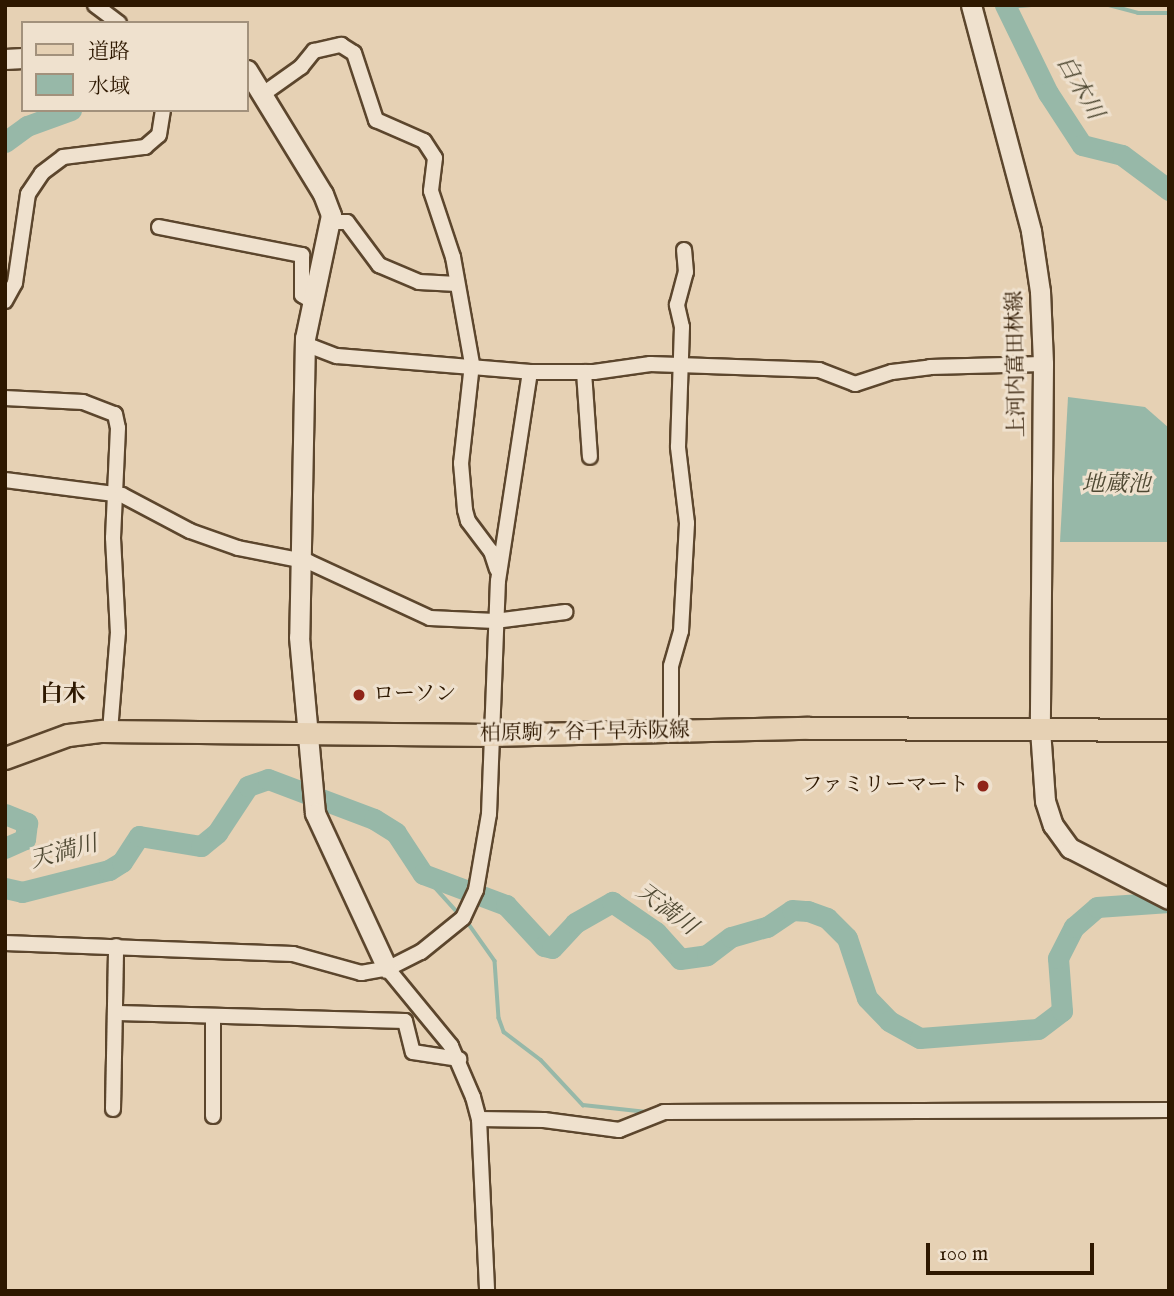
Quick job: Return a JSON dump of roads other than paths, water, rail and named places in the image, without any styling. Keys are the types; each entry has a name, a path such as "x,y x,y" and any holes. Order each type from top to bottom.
{"main road":[{"name":"柏原駒ヶ谷千早赤阪線","path":"5,758 68,735 110,731 490,735 1169,730"}],"street":[{"path":"95,5 116,21"},
{"name":"上河内富田林線","path":"971,5 1031,231 1043,364 1040,729 1045,801 1053,825 1085,859 1160,895"},
{"path":"263,94 301,67 314,51 341,45 354,52 376,120 424,141 435,158 431,191 457,284 472,364 461,463 465,510 468,521 491,551 498,581"},
{"path":"248,72 323,194 332,222 310,299 305,344 298,619 311,795 319,830 387,968 459,1059 480,1119 487,1291"},
{"path":"5,301 15,283 28,194 42,173 63,157 145,146 159,135 163,112"},
{"path":"332,222 346,222 379,265 419,282 457,284"},
{"path":"159,227 302,255 302,295 310,299"},
{"path":"671,733 671,666 681,631 687,523 678,447 682,327 677,305 686,272 684,250"},
{"path":"305,344 337,356 472,364 530,372 584,372 650,364 819,370 855,384 892,372 930,367 1043,364"},
{"path":"5,943 293,954 361,973 387,968 434,943 470,907 489,814 498,581 530,372"},
{"path":"584,372 590,457"},
{"path":"5,398 83,402 115,414 116,495 113,538 118,632 110,731"},
{"path":"5,480 116,495 167,521 238,548 299,559 419,615 495,621 565,612"},
{"path":"113,1109 113,1024 118,1013 116,946"},
{"path":"118,1013 405,1021 413,1052 459,1059"},
{"path":"213,1017 213,1116"},
{"path":"480,1119 544,1120 619,1130 664,1112 1169,1111"}],"water":[{"name":"地蔵池","path":"1068,397 1145,407 1169,428 1169,542 1060,542"}],"waterway":[{"name":"白木川","path":"1005,5 1048,93 1082,145 1122,155 1169,190"},
{"path":"1009,7 1034,5"},
{"path":"1109,5 1138,13 1169,13"},
{"path":"5,142 27,126 66,112"},
{"name":"天満川","path":"5,888 22,892 109,870 122,862 139,836 201,846 217,833 248,786 268,779 374,819 396,833 423,874 506,905 544,946 552,948 575,923 612,902 656,932 680,959 707,955 731,937 767,927 792,910 808,911 827,918 847,938 867,998 889,1021 920,1038 1038,1029 1062,1011 1058,958 1074,927 1097,907 1169,902"},
{"name":"天満川","path":"5,814 27,823 25,839 5,848"},
{"path":"423,874 460,915"},
{"path":"466,920 495,961 499,1018 504,1032 541,1060 583,1105 647,1112"}],"place":[{"name":"ローソン","path":"359,695"},
{"name":"ファミリーマート","path":"983,786"}],"district":[{"name":"白木","path":"63,695"}]}
